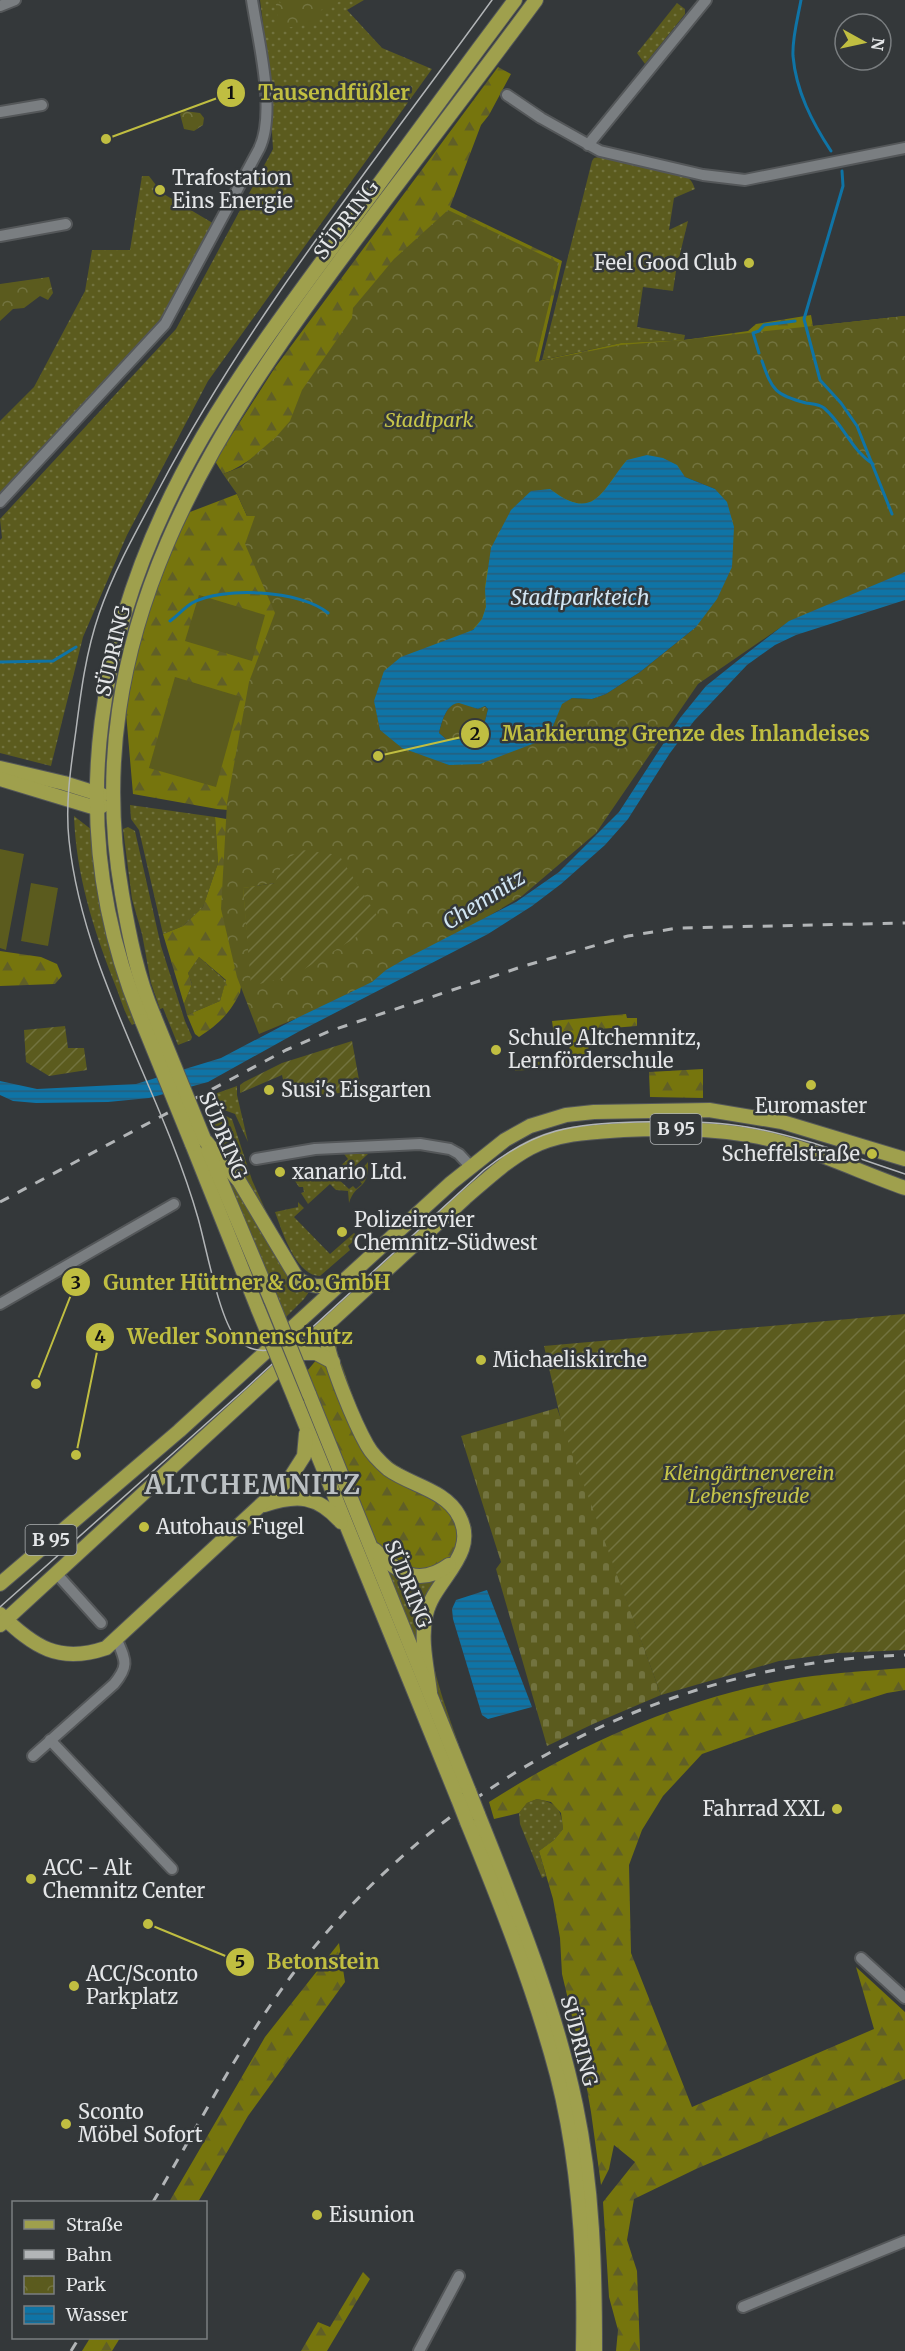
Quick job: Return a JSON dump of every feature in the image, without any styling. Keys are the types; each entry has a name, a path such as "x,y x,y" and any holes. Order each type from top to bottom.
{"main road":[{"name":"SÜDRING","path":"96,792 102,712 118,634 149,543 184,472 220,407 260,347 515,0"},
{"name":"SÜDRING","path":"464,1795 347,1530 258,1309 198,1142 148,1018 120,959 106,906 98,851 108,803 119,713 129,660 146,594 177,520 213,447 325,280 536,0"},
{"path":"0,768 96,792 108,803"},
{"path":"0,779 108,803"},
{"name":"B 95","path":"0,1584 203,1410 338,1284 471,1167 505,1140 544,1120 594,1112 709,1110 754,1116 848,1140 905,1159"},
{"name":"B 95","path":"2,1619 56,1573 489,1176 531,1148 557,1138 586,1133 685,1129 736,1133 783,1143 905,1188"},
{"name":"SÜDRING","path":"198,1142 271,1300 430,1692 526,1971 546,2034 570,2142 579,2210 583,2351"},
{"path":"198,1142 239,1180 297,1278 316,1287 338,1284"},
{"path":"328,1324 327,1342 333,1362 368,1447 389,1469 443,1498 458,1514 464,1532 460,1556 455,1567 436,1589 426,1614 424,1641 430,1692"},
{"path":"296,1353 316,1353 333,1362"},
{"path":"2,1619 25,1637 56,1653 76,1655 106,1648 290,1478 304,1456 306,1429"},
{"path":"290,1478 306,1471 324,1471 334,1477 353,1503"},
{"path":"260,1507 292,1498 315,1501 329,1510 347,1530"},
{"path":"372,1548 393,1567 414,1576 435,1574 460,1556"},
{"name":"SÜDRING","path":"472,1818 524,1929 561,2043 579,2123 590,2193 595,2285 595,2351"}],"street":[{"path":"0,6 15,0"},
{"path":"0,502 165,324 259,149 264,139 267,114 252,0"},
{"path":"588,145 706,0"},
{"path":"507,95 541,118 600,151 702,175 745,180 905,148"},
{"path":"0,112 42,105"},
{"path":"0,236 66,224"},
{"path":"256,1159 315,1149 420,1144 450,1149 459,1154 471,1167"},
{"path":"0,1304 174,1204"},
{"path":"56,1573 101,1623"},
{"path":"33,1756 114,1684 124,1672 125,1657 117,1640"},
{"path":"50,1740 172,1869"},
{"path":"861,1958 905,1998"},
{"path":"743,2307 905,2241"},
{"path":"419,2351 459,2276"}],"green space":[{"path":"260,0 364,0 347,10 382,48 432,69 208,381 127,535 83,637 51,766 0,753 0,540 2,538 0,519 176,329 273,149 268,63"},
{"path":"274,0 280,3 291,0 343,0 321,10 315,21 308,24 264,32 264,28 273,27 278,22"},
{"path":"677,3 685,9 685,14 645,64 637,53"},
{"path":"498,67 511,74 489,115 481,125 450,207 562,261 539,361 621,343 684,340 748,331 756,324 811,315 813,326 905,316 374,701 378,720 261,813 217,809 133,794 126,713 135,661 160,573 190,512 237,494 247,516 351,338 312,397 280,435 243,464 223,474 215,461 274,369"},
{"path":"184,111 200,113 204,118 203,125 194,131 184,129 180,114"},
{"path":"599,157 683,175 693,184 695,189 674,198 669,230 688,221 679,258 665,257 663,269 676,271 673,291 643,287 637,327 685,335 684,340 621,343 542,360 592,161"},
{"path":"142,176 149,176 162,193 216,225 160,324 0,496 0,421 34,387 85,291 92,250 130,250"},
{"name":"Stadtpark","path":"448,210 559,263 535,362 621,345 905,316 905,581 790,621 698,684 596,833 522,896 372,987 259,1034 237,977 221,909 227,803 249,682 275,613 245,544 255,516 247,516 237,494 223,474 241,467 276,437 290,421 302,390 352,318 353,308 394,259","holes":["627,460 677,465 685,477 715,489 696,627 640,672 606,694 592,699 572,698 561,704 553,726 449,765 380,730 374,701 456,638 472,630 482,619 486,607 487,570 550,489 565,499 587,503 596,499 603,492","275,883 252,985 243,888"]},
{"path":"49,277 53,293 48,300 40,296 24,308 13,309 0,321 0,284"},
{"path":"199,595 265,615 252,661 185,641"},
{"path":"175,677 241,697 216,787 149,768"},
{"path":"460,702 478,709 484,706 488,709 485,721 476,736 469,739 447,740 439,733 445,714 451,706"},
{"path":"130,805 215,817 218,863 203,907 183,926 163,934 139,830 131,819"},
{"path":"74,816 92,830 96,869 138,1022 132,1025 106,962 87,900 78,859"},
{"path":"215,817 266,826 240,993 223,1018 199,1037 195,1034 187,1015 220,1001 226,980 199,957 188,973 192,984 184,1004 163,934 183,926 203,907 218,863"},
{"path":"128,827 135,831 161,946 192,1037 191,1040 178,1045 163,1008 160,1009 151,983 142,934 132,899 123,829"},
{"path":"0,849 24,854 6,950 0,948"},
{"path":"302,850 339,855 381,922 293,976 251,986 243,888 275,883 283,861"},
{"path":"31,883 58,888 48,946 21,941"},
{"path":"0,951 41,957 57,964 62,976 55,984 0,986"},
{"path":"199,957 226,981 220,1001 187,1015 184,1004 192,984 188,973"},
{"path":"626,1014 627,1018 637,1018 637,1026 587,1030 589,1054 570,1056 569,1042 555,1042 552,1021"},
{"path":"65,1026 68,1048 84,1048 87,1070 49,1076 26,1062 24,1030"},
{"path":"352,1041 361,1091 287,1098 282,1075 240,1093 240,1085 244,1082 282,1063"},
{"path":"583,1058 583,1065 515,1071 514,1064"},
{"path":"703,1069 703,1098 650,1097 649,1072"},
{"path":"237,1086 248,1142 235,1114 216,1107 209,1096"},
{"path":"224,1115 232,1119 252,1180 274,1229 214,1141 218,1140 209,1118"},
{"path":"344,1154 368,1154 355,1166 350,1162 335,1176 349,1189 353,1186 356,1189 362,1184 359,1180 364,1175 360,1171 368,1162 366,1178 364,1182 352,1196 349,1203 348,1191 336,1190 330,1184 308,1204 301,1193 304,1192 303,1187 299,1187 295,1181 333,1173 348,1159"},
{"path":"234,1186 292,1278 311,1289 286,1317 276,1294 274,1295 229,1187"},
{"path":"298,1202 304,1208 294,1217 330,1254 354,1233 358,1237 348,1246 350,1250 320,1276 311,1274 297,1261 286,1241 275,1212 298,1207"},
{"name":"Kleingärtnerverein Lebensfreude","path":"905,1314 905,1650 837,1653 779,1661 661,1695 562,1425 544,1346"},
{"path":"331,1345 337,1346 362,1418 381,1452 405,1470 445,1491 456,1500 465,1511 471,1525 472,1539 469,1551 464,1563 434,1605 429,1633 434,1667 461,1751 460,1758 432,1668 428,1631 429,1616 433,1603 463,1561 468,1550 471,1538 469,1524 463,1511 454,1500 392,1465 374,1449 352,1404"},
{"path":"326,1356 368,1447 458,1514 460,1556 422,1577 372,1548 309,1394 315,1391 307,1371 318,1358"},
{"path":"557,1408 661,1695 547,1746 496,1569 501,1562 461,1436"},
{"path":"372,1548 442,1571 429,1602 430,1692"},
{"path":"905,1668 905,1690 887,1693 702,1754 663,1796 642,1830 629,1865 631,1953 692,2107 874,2029 856,1967 905,2012 905,2079 696,2169 634,2199 627,2240 637,2271 640,2351 616,2351 618,2330 609,2297 603,2202 635,2162 614,2145 609,2169 601,2185 580,2050 562,1974 560,1938 553,1899 539,1851 554,1840 563,1829 561,1813 551,1802 537,1799 527,1803 519,1813 494,1819 489,1802 595,1743 632,1726 708,1699 787,1680 846,1672"},
{"path":"537,1799 549,1802 557,1808 563,1829 554,1840 539,1851 546,1876 542,1878 520,1824 519,1813 527,1803"},
{"path":"339,1943 345,1982 248,2116 199,2201 170,2201 265,2037"},
{"path":"363,2272 370,2279 327,2351 301,2351 318,2322 330,2327"},
{"path":"89,2339 119,2339 112,2351 82,2351"}],"water":[{"name":"Stadtparkteich","path":"647,455 663,458 677,465 685,477 715,489 727,502 734,527 732,567 717,599 696,627 640,672 606,694 592,699 572,698 562,704 553,726 535,743 480,764 449,765 402,748 380,730 374,701 384,671 401,657 473,630 482,619 486,607 485,589 491,548 511,510 531,491 550,489 565,499 587,503 596,499 603,492 627,460","holes":["459,703 478,709 485,706 488,709 485,721 476,736 469,739 447,740 439,733 445,714 451,706"]},
{"path":"905,572 905,600 796,635 775,645 747,665 694,721 670,753 628,819 605,845 561,884 488,934 298,1032 208,1082 149,1098 108,1102 36,1103 13,1101 0,1095 0,1081 37,1089 136,1084 221,1058 372,982 386,970 405,959 516,902 559,872 619,812 680,718 706,686 789,621"},
{"path":"487,1590 532,1707 488,1719 482,1715 452,1609 456,1600"}],"waterway":[{"path":"801,0 793,42 795,69 806,106 831,151"},
{"path":"842,171 843,186 804,319 820,380 841,403 857,426 892,514"},
{"path":"759,353 753,333 759,331 764,325 795,321"},
{"path":"762,361 776,390 787,397 824,408 859,452 873,464"},
{"path":"170,621 192,603 222,594 241,593 281,595 300,599 328,613"},
{"path":"0,662 53,661 76,647"}],"tram line":[{"path":"306,1332 281,1347 262,1350 244,1345 230,1328 224,1315 183,1171 106,985 77,889 69,840 68,798 84,672 99,614 112,581 196,423 275,298 492,0"},
{"path":"0,1607 244,1390 484,1170 521,1145 556,1131 593,1124 665,1122 719,1124 747,1127 787,1136 905,1174"}],"railway":[{"path":"0,1202 286,1050 330,1031 524,966 628,936 678,928 905,923"},
{"path":"154,2201 237,2058 292,1975 350,1907 415,1845 486,1792 562,1746 643,1709 728,1681 815,1663 905,1655"},
{"path":"71,2351 78,2339"}],"place":[{"name":"Tausendfüßler","path":"106,139"},
{"name":"Trafostation Eins Energie","path":"160,190"},
{"name":"Feel Good Club","path":"749,263"},
{"name":"Markierung Grenze des Inlandeises","path":"378,756"},
{"name":"Schule Altchemnitz, Lernförderschule","path":"496,1050"},
{"name":"Euromaster","path":"811,1085"},
{"name":"Susi's Eisgarten","path":"269,1090"},
{"name":"Scheffelstraße","path":"872,1154"},
{"name":"xanario Ltd.","path":"280,1172"},
{"name":"Polizeirevier Chemnitz-Südwest","path":"342,1232"},
{"name":"Michaeliskirche","path":"481,1360"},
{"name":"Gunter Hüttner & Co. GmbH","path":"36,1384"},
{"name":"Wedler Sonnenschutz","path":"76,1455"},
{"name":"Autohaus Fugel","path":"144,1527"},
{"name":"Fahrrad XXL","path":"837,1809"},
{"name":"ACC - Alt Chemnitz Center","path":"31,1879"},
{"name":"Betonstein","path":"148,1924"},
{"name":"ACC/Sconto Parkplatz","path":"74,1986"},
{"name":"Sconto Möbel Sofort","path":"66,2124"},
{"name":"Eisunion","path":"317,2215"}],"district":[{"name":"ALTCHEMNITZ","path":"253,1485"}],"water label":[{"name":"Chemnitz","path":"484,900"}]}
